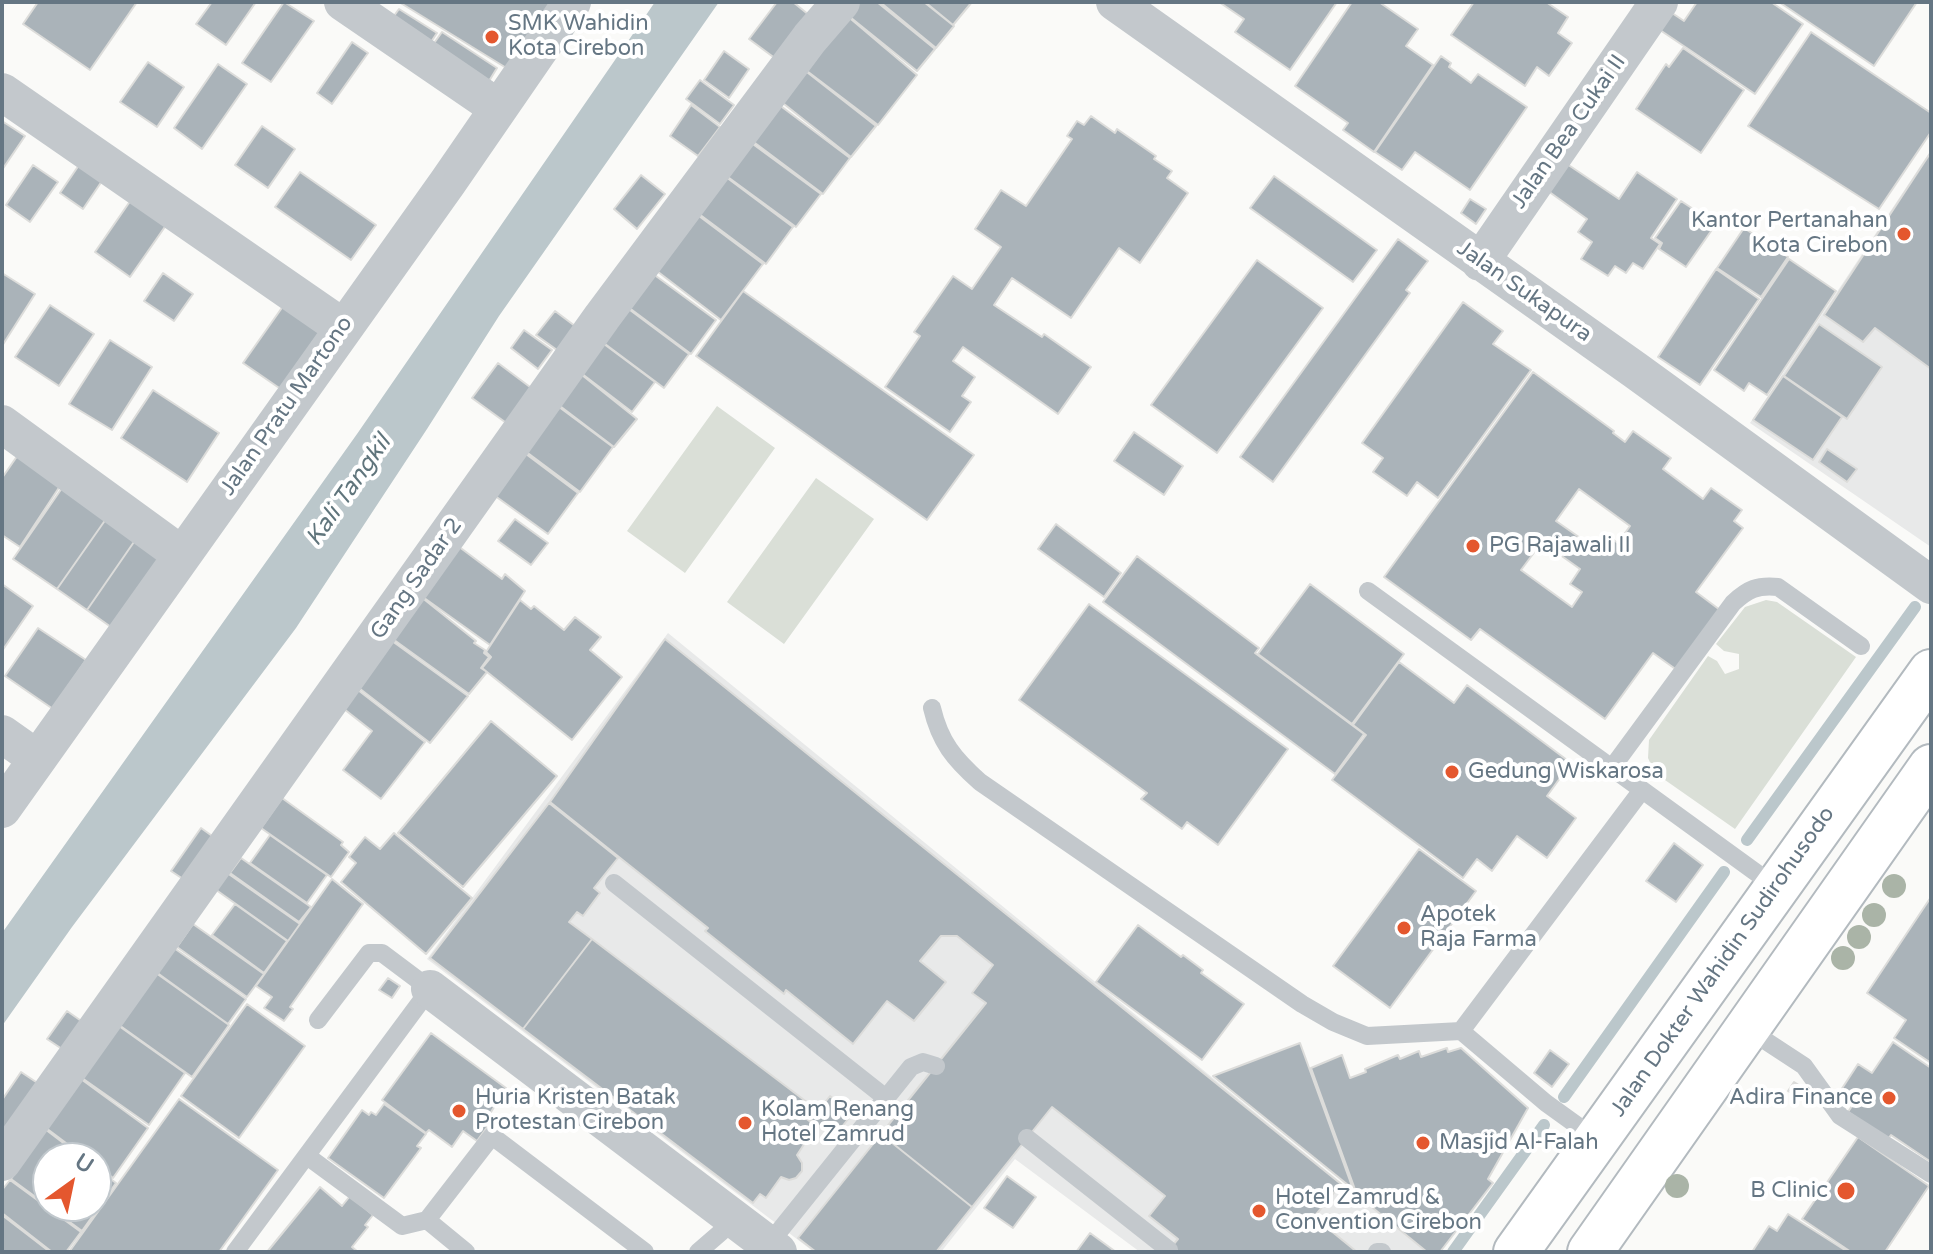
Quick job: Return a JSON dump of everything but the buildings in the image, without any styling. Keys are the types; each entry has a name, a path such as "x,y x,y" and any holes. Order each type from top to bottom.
{"main road":[{"name":"Jalan Dokter Wahidin Sudirohusodo","path":"1516,1252 1931,672"},
{"path":"1590,1252 1931,767"},
{"path":"1597,1140 1645,1173"}],"street":[{"path":"343,2 498,108"},
{"name":"Jalan Pratu Martono","path":"2,809 572,2"},
{"name":"Gang Sadar 2","path":"2,1162 602,317 810,38 841,2"},
{"name":"Jalan Sukapura","path":"1115,2 1635,370 1931,585"},
{"name":"Jalan Bea Cukai II","path":"1480,262 1659,2"},
{"path":"2,92 342,327"},
{"path":"2,424 182,555"},
{"path":"2,734 36,758"},
{"path":"430,989 771,1250"}],"lane":[{"path":"1611,769 1733,603 1747,590 1761,585 1778,587 1861,646"},
{"path":"1368,591 1776,887"},
{"path":"932,708 938,732 958,763 980,782 1302,1004 1333,1022 1367,1036 1461,1031 1546,1103 1597,1140"},
{"path":"1461,1031 1642,790"},
{"path":"614,883 886,1098"},
{"path":"235,1252 430,989 382,953 369,953 318,1020"},
{"path":"1746,1028 1804,1066 1840,1116 1931,1174"},
{"path":"771,1250 886,1098 917,1063 929,1062 936,1066"},
{"path":"307,1156 402,1226 427,1220 492,1136 645,1252"},
{"path":"1027,1138 1169,1250"},
{"path":"427,1220 466,1252"},
{"path":"698,1252 735,1220"}],"shaded area":[{"path":"1931,150 1931,547 1750,423"},
{"path":"717,406 775,448 685,573 627,531"},
{"path":"816,478 874,519 784,644 727,602"},
{"path":"1766,600 1777,602 1856,657 1735,829 1655,773 1648,758 1649,740 1708,656 1717,661 1725,674 1739,669 1739,654 1724,651 1716,644 1745,607"},
{"path":"668,633 1426,1252 1140,1252 1015,1159 941,1252 814,1252 427,959"}],"water":[{"name":"Kali Tangkil","path":"655,2 719,2 499,316 296,628 72,927 2,1026 2,933 357,434"}],"waterway":[{"path":"1747,840 1915,607"},
{"path":"1564,1097 1724,872"},
{"path":"1453,1252 1544,1125"}],"place":[{"name":"SMK Wahidin Kota Cirebon","path":"492,37"},
{"name":"Kantor Pertanahan Kota Cirebon","path":"1904,234"},
{"name":"PG Rajawali II","path":"1473,546"},
{"name":"Gedung Wiskarosa","path":"1452,772"},
{"name":"Apotek Raja Farma","path":"1404,928"},
{"name":"Adira Finance","path":"1889,1098"},
{"name":"Huria Kristen Batak Protestan Cirebon","path":"459,1111"},
{"name":"Kolam Renang Hotel Zamrud","path":"745,1123"},
{"name":"Masjid Al-Falah","path":"1423,1143"},
{"name":"B Clinic","path":"1846,1191"},
{"name":"Hotel Zamrud & Convention Cirebon","path":"1259,1211"}]}
